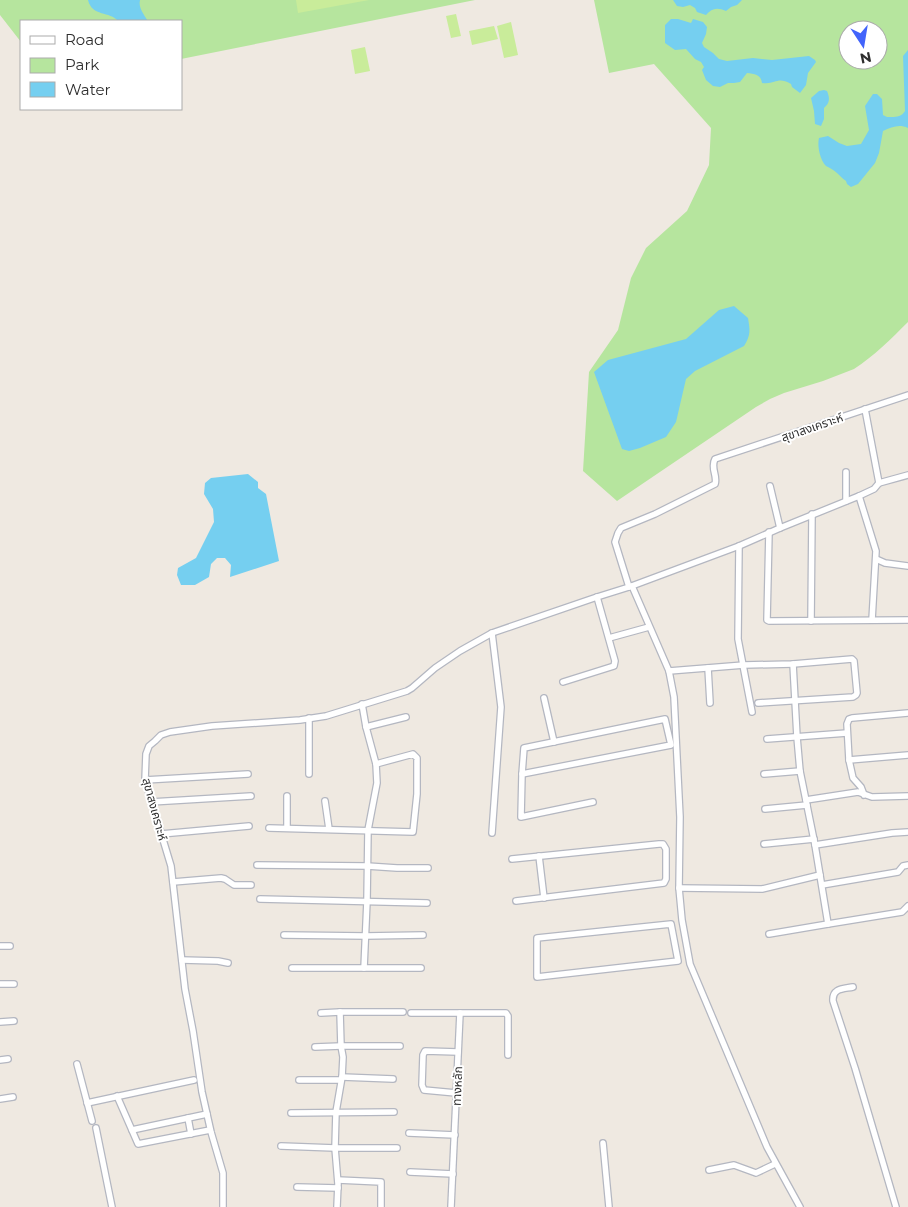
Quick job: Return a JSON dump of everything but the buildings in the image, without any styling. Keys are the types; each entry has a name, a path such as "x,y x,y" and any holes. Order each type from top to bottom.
{"street":[{"name":"สุขาสงเคราะห์","path":"630,587 615,542 621,528 655,514 715,484 713,462 715,459 908,395"},
{"path":"865,409 880,483"},
{"path":"846,472 846,501"},
{"name":"สุขาสงเคราะห์","path":"223,1207 223,1173 210,1130 185,988 171,866 145,780 146,754 149,746 161,735 170,732 212,726 326,716 407,691 435,668 492,633 630,587 739,546 768,532 859,496 874,489 880,483 908,475"},
{"path":"770,486 780,528"},
{"path":"859,496 876,551 872,620"},
{"path":"811,620 812,514"},
{"path":"768,532 767,620 908,620"},
{"path":"739,546 738,639 752,712"},
{"path":"876,559 885,563 908,566"},
{"path":"630,587 669,671 674,697 680,818 679,888 685,940 690,964 767,1147 800,1207"},
{"path":"563,682 614,666 615,661 597,597"},
{"path":"609,638 649,627"},
{"path":"492,633 501,707 492,833"},
{"path":"669,671 852,659 854,661 856,695 758,703"},
{"path":"793,664 800,771 828,924"},
{"path":"708,668 710,703"},
{"path":"544,698 554,742"},
{"path":"362,704 376,764 377,783 368,830 364,968"},
{"path":"864,795 853,778 849,760 847,721 849,719 908,713"},
{"path":"366,727 406,717"},
{"path":"309,718 310,774"},
{"path":"522,774 670,745 665,719 524,748 522,774 521,817 594,802"},
{"path":"667,730 677,728"},
{"path":"767,739 847,733"},
{"path":"270,828 413,832 417,794 417,758 412,754 376,764"},
{"path":"849,760 908,755"},
{"path":"764,774 800,771"},
{"path":"145,780 248,774"},
{"path":"765,809 858,792 872,798 908,796"},
{"path":"151,802 251,796"},
{"path":"287,796 287,828"},
{"path":"325,801 329,829"},
{"path":"161,834 250,826"},
{"path":"764,844 814,842 908,832"},
{"path":"512,859 659,844 663,844 666,849 666,879 664,883 516,901"},
{"path":"539,856 544,898"},
{"path":"666,860 679,859"},
{"path":"258,865 428,868"},
{"path":"822,885 898,872 908,865"},
{"path":"679,888 762,889 820,875"},
{"path":"173,882 221,878 234,885 251,884"},
{"path":"260,899 427,903"},
{"path":"768,934 902,912 908,906"},
{"path":"671,924 674,942 678,961 537,978 537,938 671,924"},
{"path":"284,935 423,935"},
{"path":"674,942 685,940"},
{"path":"0,946 10,946"},
{"path":"182,960 228,963"},
{"path":"292,968 421,968"},
{"path":"0,984 14,984"},
{"path":"852,986 836,991 833,994 833,1001 896,1207"},
{"path":"337,1207 336,1112 343,1057 340,1012"},
{"path":"321,1013 403,1012"},
{"path":"411,1013 507,1014 508,1055"},
{"name":"ทางหลัก","path":"452,1207 460,1013"},
{"path":"0,1022 14,1021"},
{"path":"315,1047 400,1046"},
{"path":"456,1093 424,1090 422,1086 422,1055 425,1051 458,1052"},
{"path":"0,1060 8,1059"},
{"path":"77,1064 92,1121"},
{"path":"299,1080 393,1079"},
{"path":"87,1103 194,1080"},
{"path":"118,1096 138,1144 210,1130"},
{"path":"0,1099 13,1097"},
{"path":"291,1113 394,1112"},
{"path":"132,1130 207,1114"},
{"path":"188,1118 190,1134"},
{"path":"96,1128 112,1207"},
{"path":"409,1133 455,1135"},
{"path":"603,1143 609,1207"},
{"path":"281,1146 397,1148"},
{"path":"709,1170 734,1164 756,1173 775,1164"},
{"path":"410,1172 453,1174"},
{"path":"338,1180 381,1182 381,1207"},
{"path":"297,1188 338,1188"}],"green space":[{"path":"0,0 475,0 182,59 182,20 20,20 20,41 0,15"},
{"path":"296,0 369,0 298,13"},
{"path":"594,0 908,0 908,322 889,341 854,369 770,399 617,501 583,471 589,372 618,330 631,278 646,248 687,211 709,165 711,128 654,64 609,73"},
{"path":"456,14 461,36 451,38 446,16"},
{"path":"511,22 518,55 504,58 497,26"},
{"path":"494,26 498,39 472,45 469,31"},
{"path":"365,47 370,71 355,74 351,50"}],"water":[{"path":"88,0 140,0 143,14 147,20 117,20 93,9"},
{"path":"673,0 742,0 726,11 715,9 706,15 697,12 690,5 677,6"},
{"path":"671,19 691,23 693,19 703,22 707,27 702,43 704,47 719,59 727,61 753,58 772,60 809,56 816,62 808,73 806,85 800,93 791,84 786,82 762,83 759,76 747,73 740,82 728,83 720,87 713,86 706,80 702,70 704,67 701,62 695,59 686,49 675,50 665,43 665,25"},
{"path":"908,50 908,128 899,126 883,131 875,163 858,184 851,187 836,172 826,166 822,160 818,145 819,138 828,136 847,146 861,144 869,130 865,106 873,94 877,94 882,99 883,115 895,117 903,113 905,111 903,56"},
{"path":"819,91 827,91 829,100 824,108 824,119 821,126 815,124 811,98"},
{"path":"734,306 748,318 748,339 744,346 695,371 686,379 676,422 666,437 629,451 622,449 594,372 608,360 686,339 719,310"},
{"path":"248,474 258,482 258,488 266,494 279,561 230,577 231,565 225,558 217,558 211,564 209,577 195,585 181,585 177,575 178,568 196,558 214,522 213,509 204,494 205,483 211,478"}]}
